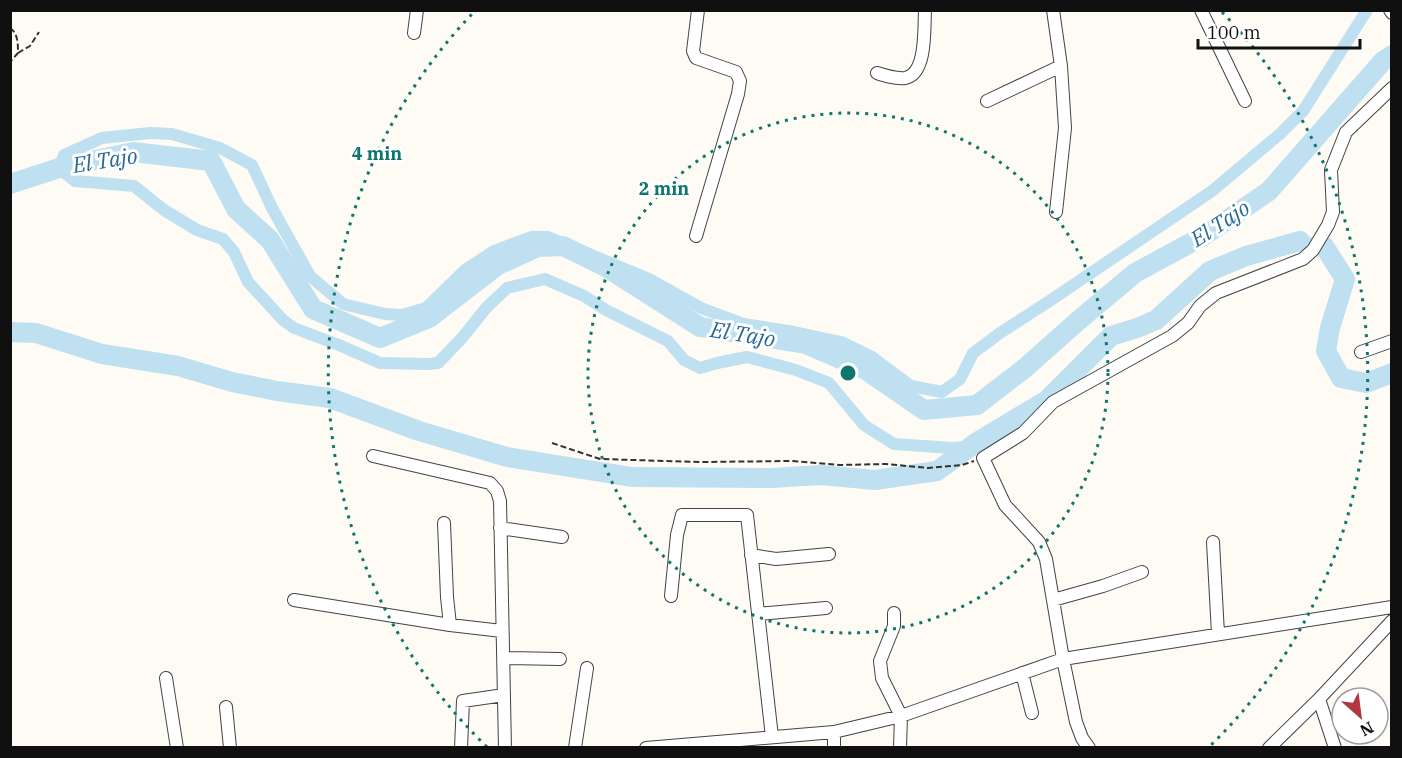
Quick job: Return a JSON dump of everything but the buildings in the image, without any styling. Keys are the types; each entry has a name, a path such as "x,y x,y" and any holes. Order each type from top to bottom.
{"street":[{"path":"414,33 417,10"},
{"path":"696,236 740,81 736,72 696,58 693,51 698,10"},
{"path":"877,73 896,78 907,78 915,74 921,62 925,10"},
{"path":"1053,10 1061,66 1065,128 1056,212"},
{"path":"1201,10 1245,101"},
{"path":"987,101 1061,66"},
{"path":"1089,747 1082,738 1076,722 1046,560 1039,542 1005,505 983,458 1023,433 1053,402 1172,336 1188,323 1200,306 1216,293 1303,259 1313,250 1329,225 1332,212 1331,170 1346,132 1392,88"},
{"path":"1361,352 1392,341"},
{"path":"373,456 490,483 497,491 500,501 505,747"},
{"path":"671,596 677,535 682,515 747,515 772,737"},
{"path":"444,523 450,625"},
{"path":"500,528 562,537"},
{"path":"1213,542 1218,634"},
{"path":"751,555 776,559 829,554"},
{"path":"1053,600 1096,589 1142,572"},
{"path":"294,600 502,631"},
{"path":"646,747 834,732 901,716 1063,659 1392,607"},
{"path":"758,614 826,608"},
{"path":"894,614 894,626 880,661 882,678 901,716 900,747"},
{"path":"1269,747 1319,699 1392,621"},
{"path":"502,658 560,659"},
{"path":"575,747 586,668"},
{"path":"1022,673 1032,713"},
{"path":"166,678 177,747"},
{"path":"461,747 463,701 504,695"},
{"path":"1319,699 1335,747"},
{"path":"226,707 230,747"},
{"path":"834,732 834,747"}],"path":[{"path":"10,28 14,30 18,42 18,53"},
{"path":"10,62 18,53 30,46 39,32"},
{"path":"552,443 600,459 700,462 791,460 838,465 886,464 928,468 962,465 983,458"}],"waterway":[{"path":"970,447 894,444 864,425 829,383 796,370 747,357 700,368 684,360 668,341 606,310 584,296 545,279 507,288 486,308 438,363 380,363 294,328 283,320 248,282 234,252 223,239 197,230 164,210 134,186 75,181 59,168 64,155 102,138 150,133 172,134 220,148 252,165 272,208 310,276 343,304 385,314 402,315 426,308 465,270 494,251 531,237 548,237 649,279 701,308 744,324 841,342 872,357 911,386 942,392 960,379 973,353 1212,191 1281,133 1303,111 1367,10"},
{"name":"El Tajo","path":"10,184 59,168 133,152 211,161 236,209 270,240 313,309 380,338 429,318 498,265 538,247 563,246 606,267 700,327 806,344 866,370 924,410 977,405 1025,368 1135,273 1205,235 1269,191 1383,61 1392,55"},
{"path":"1300,241 1324,246"},
{"path":"10,332 36,333 102,354 178,366 232,382 277,391 330,398 419,431 507,457 632,477 771,478 821,475 875,480 937,471 977,442 1047,400 1111,336 1156,320 1210,271 1246,256 1300,241"},
{"path":"1324,246 1345,279 1330,328 1326,351 1341,378 1366,383 1392,373"}]}
